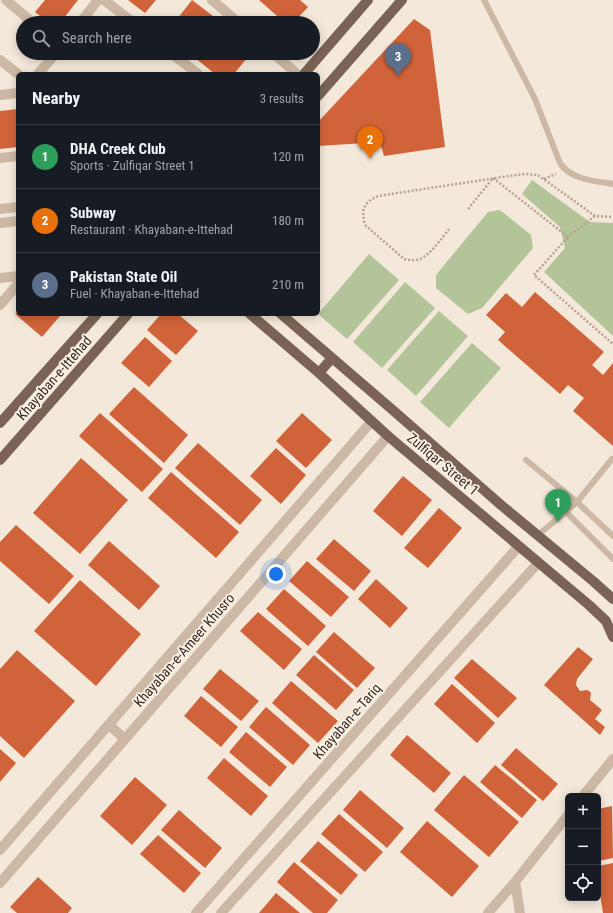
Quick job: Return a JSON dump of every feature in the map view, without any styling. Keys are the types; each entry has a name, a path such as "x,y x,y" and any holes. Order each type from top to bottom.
{"main road":[{"path":"320,56 368,0"},
{"path":"320,94 402,0"},
{"path":"306,72 316,60"},
{"name":"Khayaban-e-Ittehad","path":"0,423 95,316"},
{"name":"Khayaban-e-Ittehad","path":"0,460 126,316"},
{"name":"Zulfiqar Street 1","path":"252,316 319,373 388,436 518,547 589,605 606,621 613,637"},
{"name":"Zulfiqar Street 1","path":"283,316 501,505 613,599"},
{"path":"319,373 332,358"}],"street":[{"path":"6,0 25,16"},
{"path":"85,16 98,0"},
{"path":"104,0 125,16"},
{"path":"212,0 231,16"},
{"path":"0,60 16,72"},
{"path":"40,72 50,60"},
{"path":"180,60 193,72"},
{"path":"281,60 295,72"},
{"path":"0,95 16,93"},
{"path":"0,158 16,156"},
{"path":"0,209 16,207"},
{"path":"0,223 16,221"},
{"path":"0,278 16,276"},
{"path":"0,305 16,286"},
{"name":"Khayaban-e-Ameer Khusro","path":"0,850 372,421"},
{"name":"Khayaban-e-Ameer Khusro","path":"0,883 388,436"},
{"name":"Khayaban-e-Tariq","path":"196,913 518,547"},
{"path":"221,913 538,563"},
{"path":"109,725 125,739"},
{"path":"585,793 613,759"},
{"path":"488,913 515,882 565,819"},
{"path":"515,882 520,913"}],"lane":[{"path":"484,0 535,99 564,170 584,179 613,184"},
{"path":"538,535 577,502 612,459"},
{"path":"526,460 577,502 613,536"},
{"path":"566,512 613,559"}],"path":[{"path":"449,229 426,255 419,260 404,259 366,225 364,218 365,205 369,200 378,196 525,174 538,175 595,216 613,217"},
{"path":"468,209 494,178"},
{"path":"494,178 568,237"},
{"path":"595,216 568,237 534,275 613,344"}],"green space":[{"path":"532,180 590,222 613,223 613,336 544,272 565,248 560,227 522,194"},
{"path":"500,210 531,235 533,248 482,308 468,314 436,288 436,275 488,212"},
{"path":"369,254 399,280 347,339 320,316 320,312"},
{"path":"405,282 435,308 382,368 353,342"},
{"path":"439,311 468,336 416,396 387,370"},
{"path":"472,343 501,368 449,428 420,402"}],"building":[{"path":"45,0 78,0 65,16 40,16 35,12"},
{"path":"128,0 156,0 145,13"},
{"path":"192,0 213,16 179,16"},
{"path":"259,0 300,0 308,7 300,16 277,16"},
{"path":"414,19 430,30 445,147 384,156 380,142 320,146 320,120"},
{"path":"198,60 245,60 236,72 213,72"},
{"path":"16,109 16,147 0,149 0,111"},
{"path":"535,292 604,352 592,365 603,375 613,363 613,446 573,411 584,398 568,385 560,394 498,340 505,332 486,315 506,293 522,307"},
{"path":"17,316 60,316 42,337"},
{"path":"159,316 180,316 198,331 176,355 147,330"},
{"path":"145,337 172,361 149,387 121,363"},
{"path":"134,387 188,435 164,463 109,414"},
{"path":"100,413 163,469 142,492 79,436"},
{"path":"302,413 332,440 306,468 276,441"},
{"path":"198,443 262,500 240,525 175,468"},
{"path":"276,448 306,475 281,504 250,476"},
{"path":"81,458 128,500 80,554 33,513"},
{"path":"171,472 239,532 216,558 148,498"},
{"path":"403,476 432,500 402,536 373,511"},
{"path":"439,508 462,528 428,568 404,548"},
{"path":"16,525 74,576 49,604 0,561 0,542"},
{"path":"334,539 371,571 354,591 316,559"},
{"path":"109,541 160,586 139,610 88,565"},
{"path":"307,561 349,597 331,617 289,581"},
{"path":"376,579 408,608 390,628 358,599"},
{"path":"80,580 141,634 96,686 34,631"},
{"path":"284,589 326,626 308,646 266,609"},
{"path":"258,612 302,649 284,670 240,631"},
{"path":"334,632 375,668 357,688 316,652"},
{"path":"578,647 593,659 577,679 576,685 580,691 589,691 591,693 590,700 602,710 595,719 605,727 600,735 544,685"},
{"path":"17,650 75,701 24,758 0,736 0,669"},
{"path":"314,655 354,690 336,710 296,675"},
{"path":"472,659 517,698 498,718 454,678"},
{"path":"220,669 259,701 241,721 203,689"},
{"path":"291,681 338,721 318,743 272,703"},
{"path":"452,684 495,723 477,743 434,704"},
{"path":"201,696 238,727 221,747 184,716"},
{"path":"266,707 310,745 293,765 249,727"},
{"path":"246,732 287,767 270,787 229,752"},
{"path":"407,735 451,773 434,793 390,755"},
{"path":"516,748 558,784 543,801 501,765"},
{"path":"0,749 16,763 0,782"},
{"path":"224,758 268,796 251,816 207,778"},
{"path":"495,765 537,800 522,818 480,782"},
{"path":"464,775 519,822 489,857 434,810"},
{"path":"135,777 167,805 132,845 100,816"},
{"path":"360,790 404,828 387,848 343,810"},
{"path":"612,806 613,858 601,860 601,829 601,808"},
{"path":"179,810 222,848 205,868 161,830"},
{"path":"339,814 383,852 365,872 321,834"},
{"path":"427,821 479,866 452,897 400,852"},
{"path":"158,835 201,873 184,893 140,854"},
{"path":"318,841 358,875 341,895 300,861"},
{"path":"294,862 338,900 327,913 313,913 277,882"},
{"path":"613,863 613,913 603,913 601,901 601,865"},
{"path":"38,877 72,908 68,913 17,913 10,907"},
{"path":"276,893 300,913 259,913"}],"place":[{"name":"Pakistan State Oil","path":"398,76"},
{"name":"Subway","path":"370,159"},
{"name":"DHA Creek Club","path":"558,522"}]}
